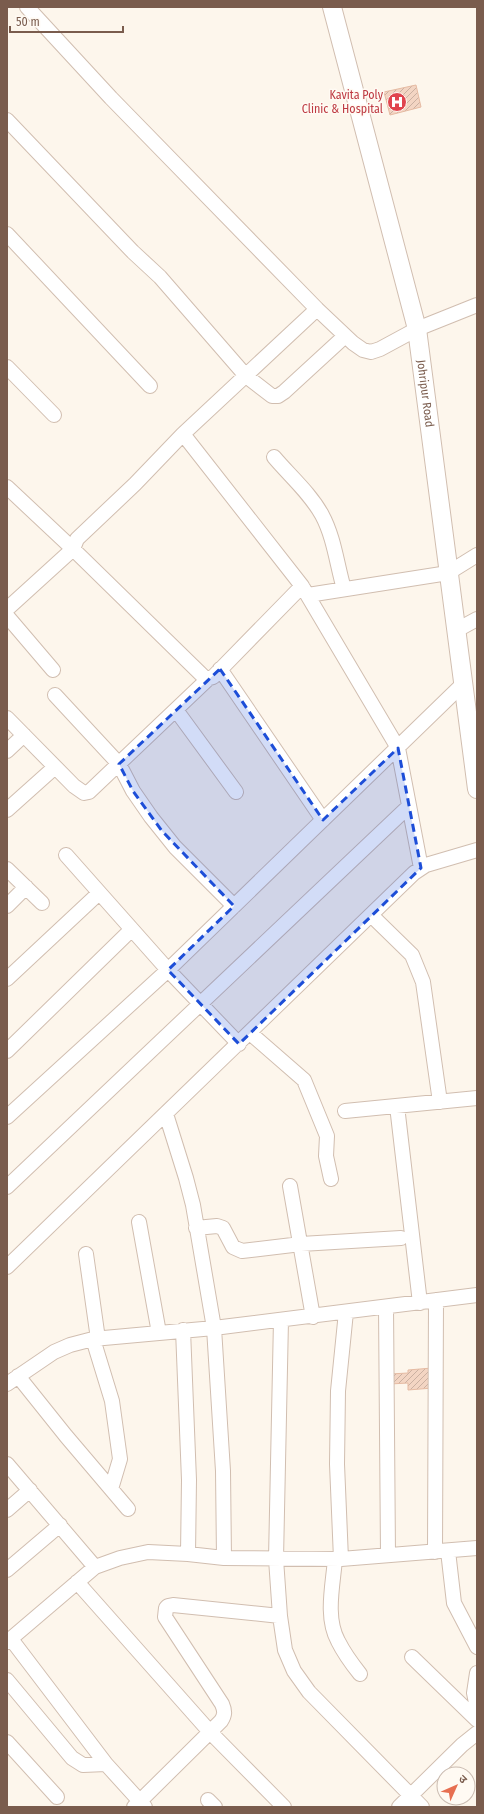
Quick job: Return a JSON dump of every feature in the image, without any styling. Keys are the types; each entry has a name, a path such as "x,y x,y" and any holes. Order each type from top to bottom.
{"street":[{"path":"27,7 111,98 317,309 345,336 363,350 371,352 417,329 477,305"},
{"name":"Johripur Road","path":"332,7 417,329 477,789"},
{"path":"7,120 133,252 160,277 246,376 267,393 272,396 278,396 345,336"},
{"path":"7,234 150,386"},
{"path":"7,609 73,549 77,540 135,484 183,434 317,309"},
{"path":"7,367 54,415"},
{"path":"183,434 305,591 398,748 408,807 421,868"},
{"path":"274,458 313,501 322,515 330,534 344,589"},
{"path":"7,487 73,549 197,671 208,679"},
{"path":"7,718 74,786 84,793 89,792 208,679 305,591 344,589 448,573 477,555"},
{"path":"7,616 53,670"},
{"path":"457,630 477,619"},
{"path":"220,669 323,820"},
{"path":"7,1117 168,970 464,683"},
{"path":"55,695 119,764 133,791 175,847 234,906"},
{"path":"176,710 236,792"},
{"path":"7,751 24,736"},
{"path":"7,810 55,767"},
{"path":"7,1187 408,807"},
{"path":"7,1267 421,868 477,850"},
{"path":"66,856 98,894 239,1044"},
{"path":"7,869 42,903"},
{"path":"7,906 26,887"},
{"path":"7,979 98,894"},
{"path":"371,915 412,955 423,982 440,1102"},
{"path":"7,1051 132,930"},
{"path":"250,1033 304,1080 327,1136 326,1156 331,1179"},
{"path":"345,1111 477,1098"},
{"path":"397,1106 420,1302"},
{"path":"166,1114 186,1178 214,1328 222,1464 224,1558"},
{"path":"290,1186 313,1316"},
{"path":"139,1222 159,1333"},
{"path":"196,1228 217,1226 223,1228 233,1247 242,1251 301,1244 401,1238"},
{"path":"86,1254 96,1339 112,1401 120,1459 111,1489"},
{"path":"128,1509 66,1436 12,1380 54,1352 70,1345 96,1339 214,1328 477,1295"},
{"path":"436,1300 441,1551 454,1604 477,1647"},
{"path":"386,1307 388,1555"},
{"path":"346,1312 338,1391 338,1559 331,1612 332,1624 337,1640 360,1674"},
{"path":"281,1320 276,1559 280,1616 285,1650 294,1671 309,1692 422,1807"},
{"path":"183,1330 189,1480 188,1554"},
{"path":"7,1464 96,1567"},
{"path":"7,1510 30,1490"},
{"path":"7,1570 60,1525"},
{"path":"280,1616 172,1605 166,1608 165,1617 225,1710 224,1716 210,1732 140,1805 9,1640 96,1567 120,1558 148,1552 224,1558 338,1559 477,1548"},
{"path":"78,1582 210,1732 284,1807"},
{"path":"412,1657 477,1720"},
{"path":"477,1674 474,1693 477,1708"},
{"path":"7,1680 72,1758 83,1765 106,1764"},
{"path":"399,1807 462,1745 477,1733"},
{"path":"7,1742 57,1797"}],"highlighted area":[{"path":"220,669 323,820 398,748 421,868 239,1044 168,970 234,906 162,831 133,791 119,764"}],"building":[{"path":"416,85 421,107 390,115 384,92"},
{"path":"432,1368 433,1388 408,1390 408,1383 390,1384 390,1374 408,1373 408,1370"}],"place":[{"name":"Kavita Poly Clinic & Hospital","path":"397,102"}]}
